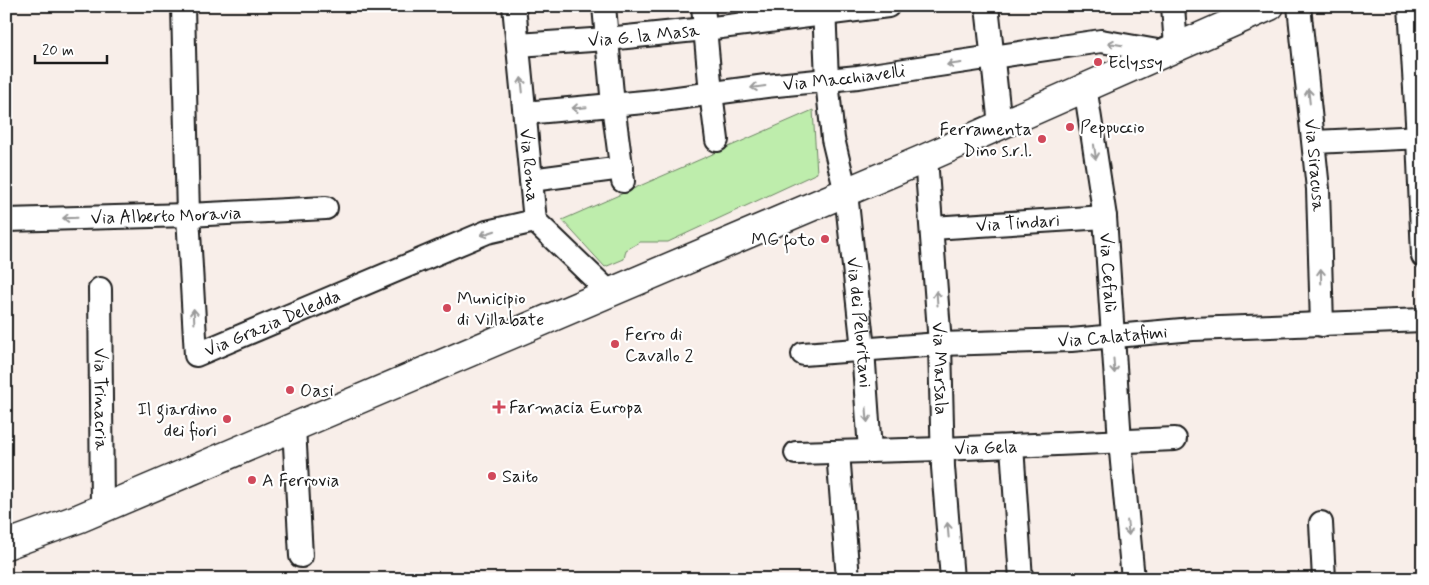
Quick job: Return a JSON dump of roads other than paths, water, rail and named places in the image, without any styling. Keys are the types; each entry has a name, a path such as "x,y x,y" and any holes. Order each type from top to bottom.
{"main road":[{"path":"6,545 102,508 846,193 1270,6"}],"street":[{"name":"Via Grazia Deledda","path":"184,6 188,215 196,355 487,232 535,221"},
{"name":"Via Roma","path":"514,6 535,221 610,293"},
{"path":"531,180 623,174 613,105 604,6"},
{"path":"703,6 717,140"},
{"name":"Via G. la Masa","path":"518,45 607,39 705,29 824,10 888,6"},
{"path":"987,6 1000,125"},
{"path":"1170,49 1173,6"},
{"name":"Via Siracusa","path":"1299,6 1318,189 1322,324"},
{"path":"1410,6 1420,138 1423,256"},
{"name":"Via dei Peloritani","path":"824,10 827,80 833,139 846,193 863,349 870,451"},
{"name":"Via Macchiavelli","path":"525,113 868,76 1101,41 1170,49"},
{"name":"Via Cefalù","path":"1086,86 1105,217 1120,441 1133,579"},
{"path":"1314,142 1420,138"},
{"name":"Via Marsala","path":"926,158 940,344 942,450 952,579"},
{"name":"Via Alberto Moravia","path":"6,220 188,215 326,208"},
{"name":"Via Tindari","path":"932,228 1105,217"},
{"name":"Via Trinacria","path":"100,289 102,508"},
{"name":"Via Calatafimi","path":"803,354 940,344 1071,340 1193,330 1423,320"},
{"path":"294,427 301,556"},
{"name":"Via Gela","path":"796,453 942,450 1176,439"},
{"path":"1012,446 1022,579"},
{"path":"838,452 848,579"},
{"path":"1321,523 1324,579"}],"place":[{"name":"Eclyssy","path":"1098,62"},
{"name":"Peppuccio","path":"1070,127"},
{"name":"Ferramenta Dino s.r.l.","path":"1042,139"},
{"name":"MG foto","path":"825,239"},
{"name":"Municipio di Villabate","path":"447,308"},
{"name":"Ferro di Cavallo 2","path":"615,344"},
{"name":"Oasi","path":"290,390"},
{"name":"Farmacia Europa","path":"499,407"},
{"name":"Il giardino dei fiori","path":"227,419"},
{"name":"Saito","path":"492,476"},
{"name":"A Ferrovia","path":"252,480"}]}
